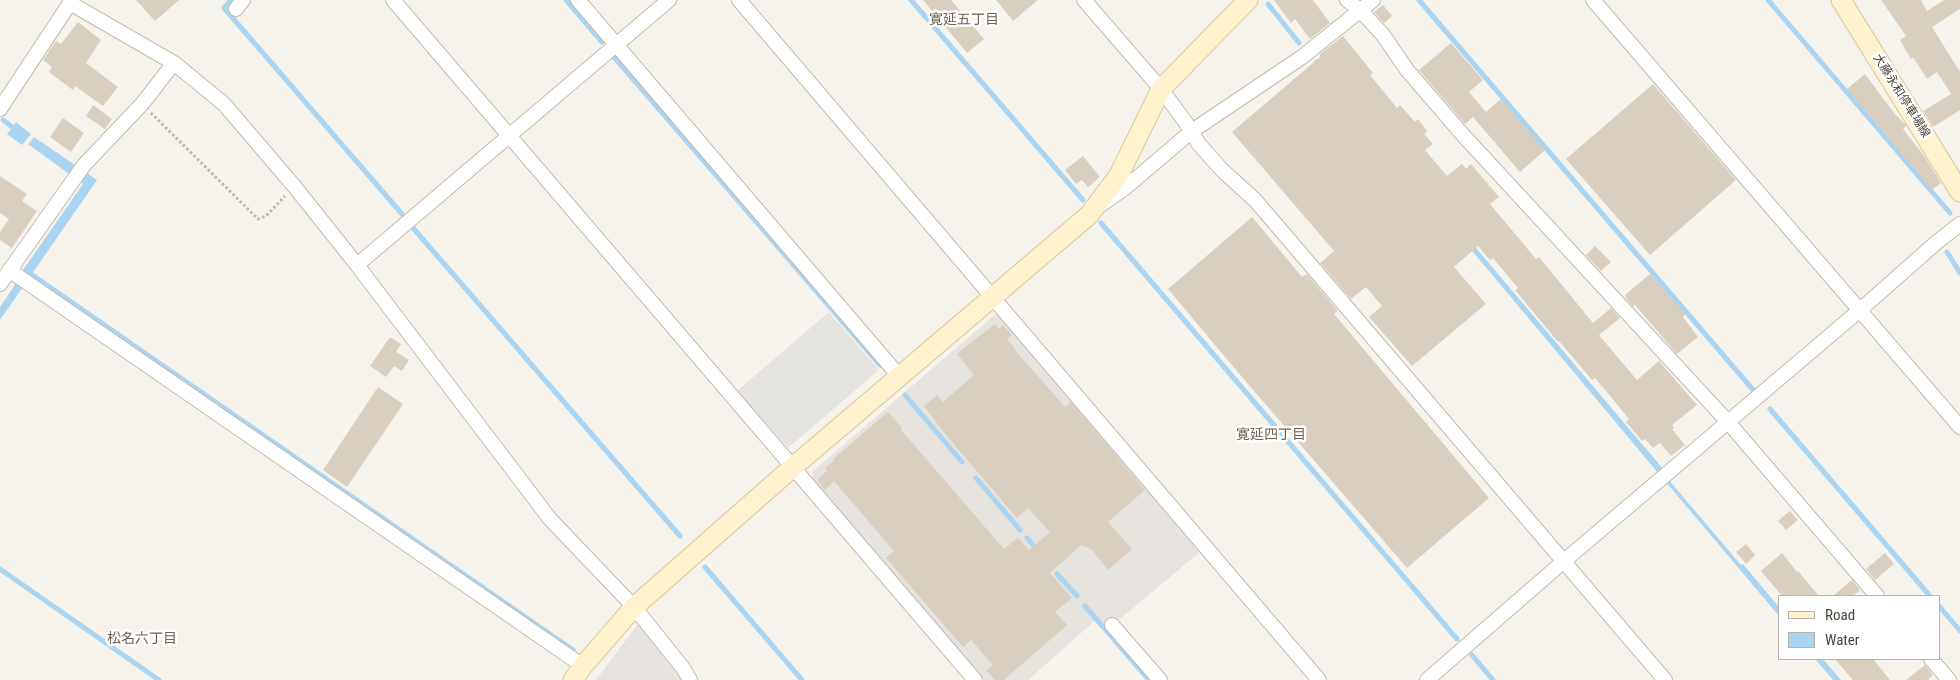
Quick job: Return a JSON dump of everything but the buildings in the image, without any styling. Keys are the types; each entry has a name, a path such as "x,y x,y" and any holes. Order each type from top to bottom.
{"street":[{"path":"393,0 975,680"},
{"path":"578,0 899,376"},
{"path":"357,265 669,0"},
{"path":"739,0 1319,680"},
{"path":"1084,0 1161,89 1192,131 1198,143 1222,170 1255,200 1665,680"},
{"path":"1089,215 1119,175 1161,89 1248,0"},
{"path":"1347,0 1383,35 1407,70 1463,135 1728,422 1876,595"},
{"path":"12,272 578,673 634,607 992,296 1192,131 1302,57 1373,0"},
{"path":"1593,0 1960,428"},
{"name":"大藤永和停車場線","path":"1841,0 1959,188"},
{"path":"0,109 71,2 174,63 224,104 294,186 357,265 550,519 634,607 683,668 690,680"},
{"path":"0,284 12,272 84,164 142,104 174,63"},
{"path":"1427,680 1860,310 1936,242 1960,224"},
{"path":"1112,625 1160,680"},
{"path":"1932,660 1949,680"}],"path":[{"path":"142,104 258,219 266,216 294,186"}],"shaded area":[{"path":"829,312 879,370 788,448 737,391"},
{"path":"997,313 1201,551 1108,629 1098,618 1028,680 984,680 813,479 813,471"},
{"path":"644,624 684,680 596,680 637,625"}],"water":[{"path":"1316,59 1664,470 1659,474 1314,62"},
{"path":"16,122 31,134 22,145 7,134"},
{"path":"34,137 97,180 0,320 0,307 17,282 16,280 83,184 28,144"},
{"path":"1668,479 1741,565 1743,564 1778,606 1778,615 1665,481"},
{"path":"1816,660 1824,660 1841,680 1833,680"}],"waterway":[{"path":"231,0 224,8 402,214"},
{"path":"566,0 602,42"},
{"path":"911,0 1083,200"},
{"path":"1419,0 1754,391"},
{"path":"1768,0 1950,213"},
{"path":"1268,4 1299,43"},
{"path":"614,57 880,365"},
{"path":"3,120 11,126"},
{"path":"1101,223 1457,639"},
{"path":"414,229 680,536"},
{"path":"1947,252 1960,273"},
{"path":"28,272 573,650"},
{"path":"905,395 962,462"},
{"path":"1770,409 1929,595"},
{"path":"976,478 1020,530"},
{"path":"1027,538 1038,551"},
{"path":"705,567 802,680"},
{"path":"0,569 159,680"},
{"path":"1057,574 1077,596"},
{"path":"1085,606 1149,680"},
{"path":"1940,607 1960,631"},
{"path":"1472,655 1493,680"}],"district":[{"name":"寛延五丁目","path":"964,20"},
{"name":"寛延四丁目","path":"1271,435"},
{"name":"松名六丁目","path":"142,639"}]}
